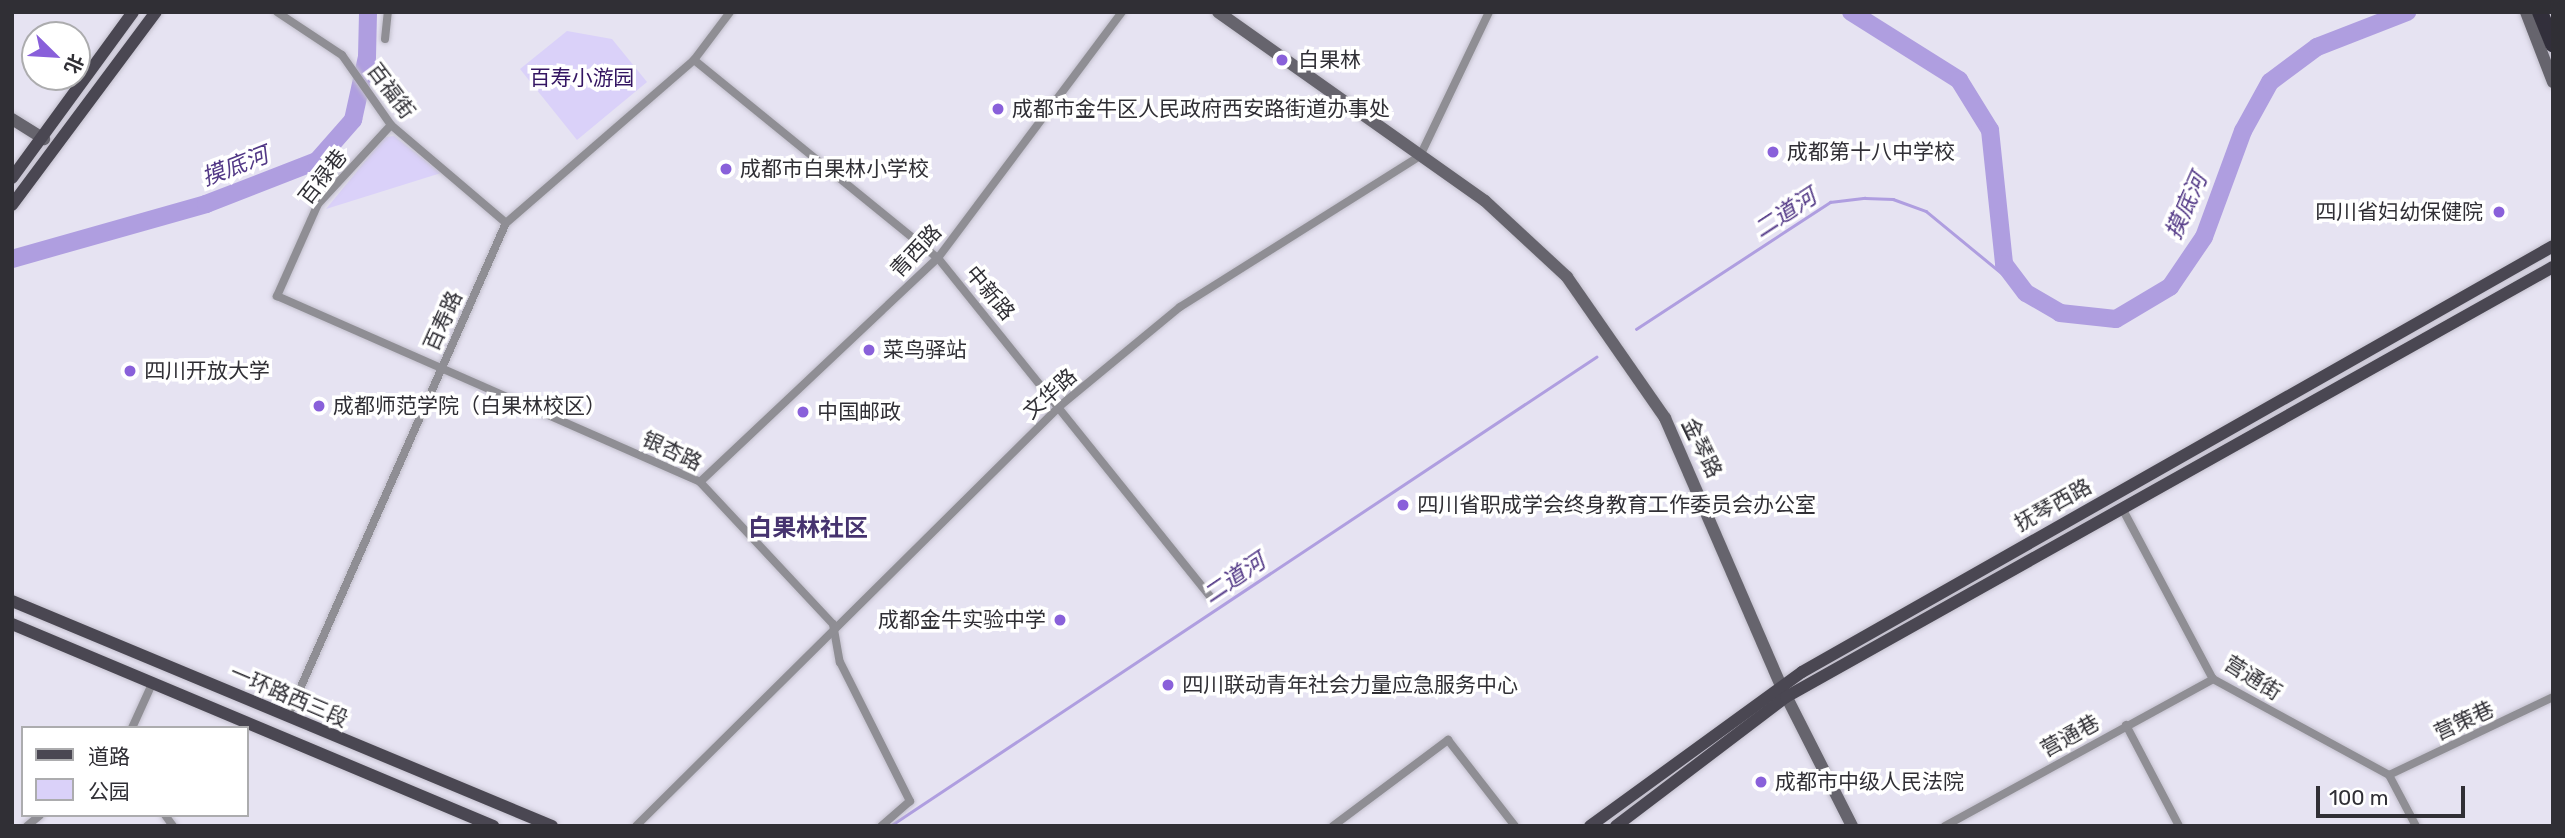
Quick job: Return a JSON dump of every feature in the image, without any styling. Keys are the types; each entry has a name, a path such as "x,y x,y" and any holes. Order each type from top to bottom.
{"highway":[{"path":"2540,12 2553,44"}],"main road":[{"path":"12,178 44,139 133,12"},
{"path":"15,204 156,12"},
{"name":"抚琴西路","path":"1590,826 1784,691 2553,246"},
{"name":"抚琴西路","path":"1616,826 1784,691 2123,510 2553,267"},
{"name":"一环路西三段","path":"14,602 552,826"},
{"name":"一环路西三段","path":"12,624 493,826"}],"street":[{"name":"百福街","path":"277,12 354,69 391,125 506,223"},
{"path":"385,39 388,12"},
{"name":"百寿路","path":"288,716 506,223 694,60 730,12"},
{"name":"青西路","path":"700,482 938,258 1122,12"},
{"name":"金琴路","path":"1218,12 1529,237 1567,277 1646,384 1700,489 1784,691 1852,826"},
{"path":"1420,156 1489,12"},
{"path":"2526,12 2553,82"},
{"name":"中新路","path":"694,60 938,258 1061,405 1211,597"},
{"path":"12,119 44,139"},
{"name":"百禄巷","path":"277,296 318,204 391,125"},
{"name":"文华路","path":"636,826 833,624 1061,405 1180,307 1420,156"},
{"name":"银杏路","path":"277,296 700,482 833,624"},
{"name":"营通街","path":"2123,510 2213,678 2389,775"},
{"path":"833,624 840,662 910,801 881,826"},
{"name":"营通巷","path":"1945,826 2213,678"},
{"path":"133,726 152,684"},
{"name":"营策巷","path":"2389,775 2553,697"},
{"path":"2126,725 2179,826"},
{"path":"1333,826 1448,740 1515,826"},
{"path":"2389,775 2416,826"}],"green space":[{"name":"百寿小游园","path":"567,31 612,39 647,82 577,140 520,69"},
{"path":"394,136 441,173 326,209 385,137"}],"waterway":[{"name":"摸底河","path":"12,259 206,204 317,161 353,120 367,57 368,12"},
{"name":"摸底河","path":"1851,12 1959,80 1990,130 2004,264 2026,293 2060,313 2116,319 2170,287 2204,237 2243,131 2270,82 2317,47 2407,12"},
{"name":"二道河","path":"1636,329 1830,202 1865,198 1893,199 1926,211 2026,293"},
{"name":"二道河","path":"890,826 1596,357"}],"place":[{"name":"白果林","path":"1282,60"},
{"name":"成都市金牛区人民政府西安路街道办事处","path":"998,109"},
{"name":"成都第十八中学校","path":"1773,152"},
{"name":"成都市白果林小学校","path":"726,169"},
{"name":"四川省妇幼保健院","path":"2499,212"},
{"name":"菜鸟驿站","path":"869,350"},
{"name":"四川开放大学","path":"130,371"},
{"name":"成都师范学院（白果林校区）","path":"319,406"},
{"name":"中国邮政","path":"803,412"},
{"name":"四川省职成学会终身教育工作委员会办公室","path":"1403,505"},
{"name":"成都金牛实验中学","path":"1060,620"},
{"name":"四川联动青年社会力量应急服务中心","path":"1168,685"},
{"name":"成都市中级人民法院","path":"1761,782"}],"district":[{"name":"白果林社区","path":"808,529"}]}
